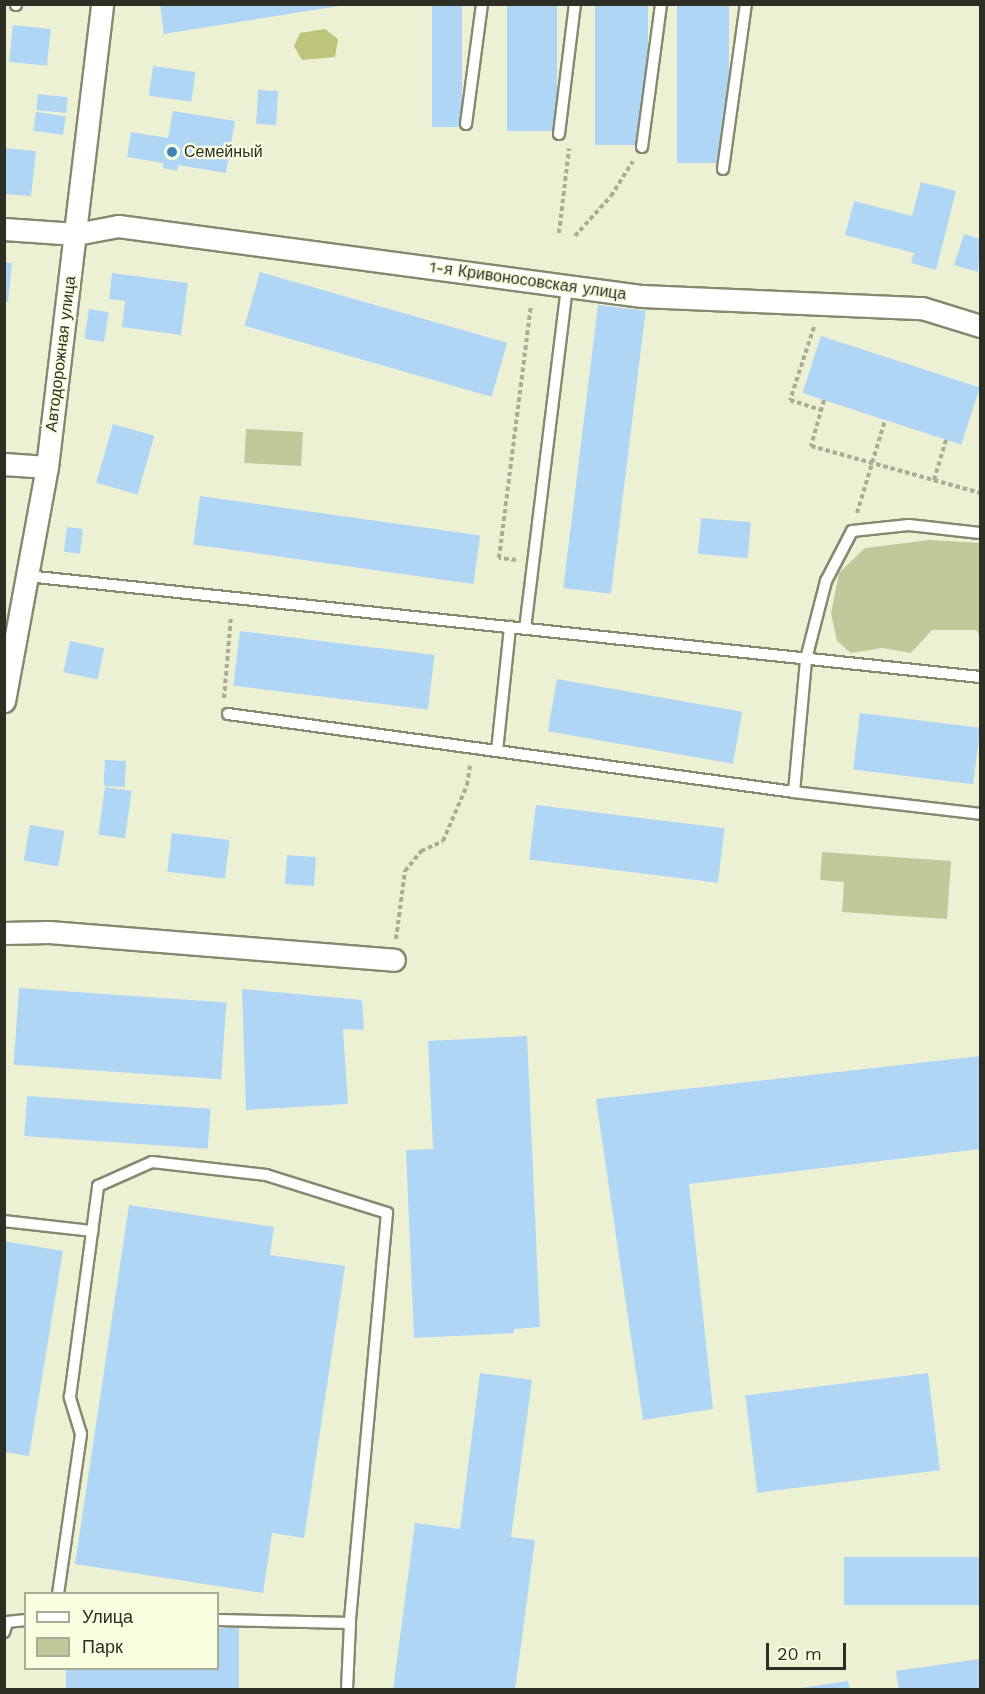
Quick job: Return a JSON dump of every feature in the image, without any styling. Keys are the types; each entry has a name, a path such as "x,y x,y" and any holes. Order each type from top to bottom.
{"street":[{"name":"Автодорожная улица","path":"5,700 47,467 102,4"},
{"name":"1-я Кривоносовская улица","path":"4,229 76,234 118,226 642,296 922,308 981,326"},
{"path":"4,464 47,467"},
{"path":"4,933 60,933 394,960"}],"lane":[{"path":"466,124 482,4"},
{"path":"559,134 575,4"},
{"path":"642,147 661,4"},
{"path":"723,170 746,4"},
{"path":"525,629 567,286"},
{"path":"794,792 806,659 826,581 852,531 909,525 981,533"},
{"path":"27,576 981,677"},
{"path":"497,751 510,627"},
{"path":"228,714 794,792 981,814"},
{"path":"58,1592 81,1434 70,1397 98,1186 152,1162 266,1175 387,1213 350,1623 347,1689"},
{"path":"4,1221 92,1231"},
{"path":"4,1632 7,1622 24,1620"},
{"path":"219,1620 350,1623"}],"path":[{"path":"559,134 572,152 559,233"},
{"path":"575,236 612,196 642,147"},
{"path":"532,292 499,558 533,562"},
{"path":"818,315 790,400 821,410"},
{"path":"824,400 811,446 981,493"},
{"path":"852,531 885,420"},
{"path":"934,480 946,440"},
{"path":"228,714 222,692 234,598"},
{"path":"394,960 405,871 421,851 443,841 467,785 472,748"}],"green space":[{"path":"246,429 303,432 301,466 244,463"},
{"path":"930,540 980,543 980,636 976,630 932,630 911,653 882,648 851,653 837,641 831,613 839,573 865,548"},
{"path":"822,852 951,861 947,919 842,912 844,882 820,880"}],"shaded area":[{"path":"325,29 338,39 335,57 302,60 294,46 300,33"}],"building":[{"path":"160,4 339,4 339,6 164,34"},
{"path":"432,4 462,4 462,127 432,127"},
{"path":"507,4 557,4 557,131 507,131"},
{"path":"595,4 648,4 648,145 595,145"},
{"path":"677,4 729,4 729,163 677,163"},
{"path":"13,25 51,29 47,66 9,62"},
{"path":"153,66 196,72 191,102 149,96"},
{"path":"258,90 278,91 276,125 256,124"},
{"path":"38,94 68,97 66,113 36,110"},
{"path":"173,111 235,121 226,173 178,165 177,171 163,168 163,163 127,157 131,132 168,138"},
{"path":"36,112 66,116 63,135 33,131"},
{"path":"4,148 36,151 31,196 4,194"},
{"path":"921,182 956,191 936,270 911,263 914,253 845,235 854,201 912,216"},
{"path":"964,234 980,239 978,272 954,265"},
{"path":"4,262 12,263 8,302 4,302"},
{"path":"260,272 507,343 492,397 245,326"},
{"path":"112,273 188,283 181,335 122,327 125,301 109,299"},
{"path":"598,305 646,311 611,594 563,588"},
{"path":"89,309 109,312 104,342 84,339"},
{"path":"821,336 980,388 961,445 802,393"},
{"path":"113,424 154,436 138,494 96,483"},
{"path":"200,496 480,535 473,584 193,545"},
{"path":"701,518 751,522 748,558 698,554"},
{"path":"67,527 83,529 80,554 64,552"},
{"path":"240,631 435,655 428,709 233,686"},
{"path":"70,641 104,648 98,680 63,672"},
{"path":"557,679 742,712 733,764 548,731"},
{"path":"860,713 980,728 973,784 853,770"},
{"path":"105,760 126,761 125,787 104,786"},
{"path":"105,787 132,791 125,838 98,835"},
{"path":"536,805 725,828 718,883 529,860"},
{"path":"30,825 64,831 58,867 24,860"},
{"path":"172,833 230,840 225,879 167,872"},
{"path":"287,855 316,857 314,886 285,884"},
{"path":"19,988 226,1003 221,1079 14,1065"},
{"path":"242,989 362,1000 364,1030 343,1029 348,1104 246,1110"},
{"path":"527,1036 540,1327 514,1329 514,1333 414,1338 406,1150 433,1149 428,1041"},
{"path":"980,1056 980,1149 689,1184 713,1409 643,1420 596,1099"},
{"path":"27,1096 211,1109 208,1149 24,1136"},
{"path":"129,1205 274,1227 270,1255 345,1266 304,1538 272,1533 263,1593 75,1564"},
{"path":"4,1241 63,1251 29,1456 4,1452"},
{"path":"480,1373 532,1380 511,1537 535,1540 515,1690 393,1690 415,1523 460,1529"},
{"path":"928,1373 940,1470 757,1493 745,1395"},
{"path":"844,1557 980,1557 980,1605 844,1605"},
{"path":"219,1628 239,1628 239,1690 66,1690 66,1670 219,1670"},
{"path":"980,1659 980,1690 899,1690 896,1671"},
{"path":"848,1681 850,1690 802,1690 802,1688"}],"place":[{"name":"Семейный","path":"172,152"}]}
